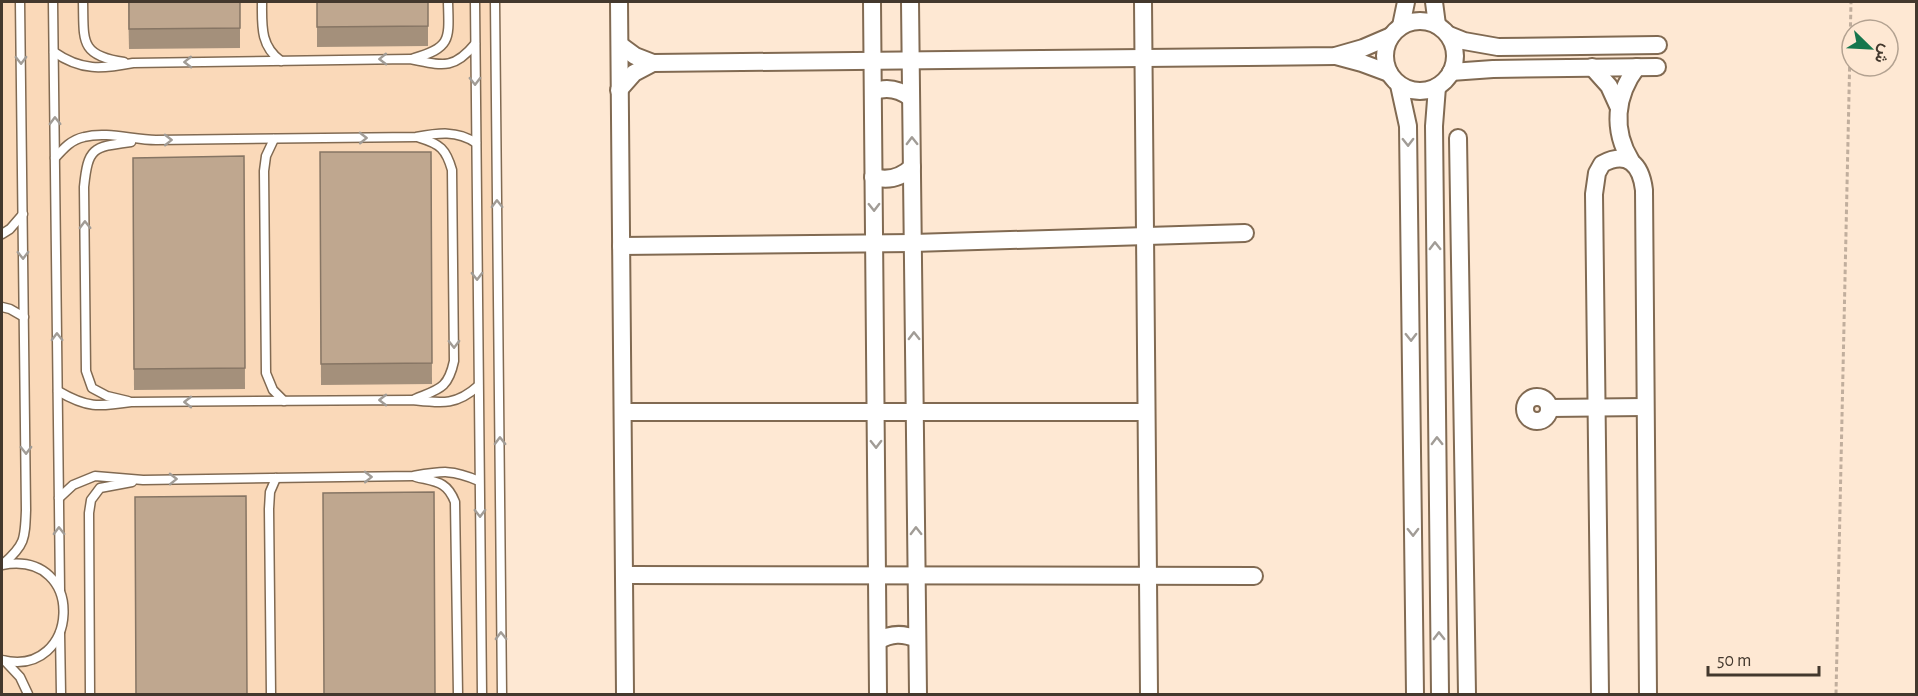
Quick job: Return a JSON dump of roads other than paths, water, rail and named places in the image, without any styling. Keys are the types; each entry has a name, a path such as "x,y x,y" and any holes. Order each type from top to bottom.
{"street":[{"path":"619,2 625,694"},
{"path":"872,2 878,694"},
{"path":"910,2 918,694"},
{"path":"1143,2 1149,694"},
{"path":"1406,2 1396,31 1386,48 1385,61 1394,79 1408,126 1415,694"},
{"path":"620,45 635,56 653,63 1335,56 1362,63 1411,90 1424,91 1437,87 1448,78 1455,64 1455,49 1443,30 1434,2"},
{"path":"1335,56 1363,48 1413,22 1425,21 1481,45 1498,47 1658,45"},
{"path":"619,90 634,73 653,63"},
{"path":"1592,67 1609,86 1619,109"},
{"path":"1631,162 1623,145 1619,128 1619,109 1624,87 1636,67"},
{"path":"1451,72 1493,69 1658,67"},
{"path":"1437,87 1434,126 1440,694"},
{"path":"873,92 890,88 911,98"},
{"path":"1600,694 1594,194 1597,173 1613,148 1619,128"},
{"path":"1458,138 1467,694"},
{"path":"1602,164 1616,158 1631,162 1641,172 1644,190 1648,694"},
{"path":"873,177 894,179 912,167"},
{"path":"621,246 913,243 1245,233"},
{"path":"1549,408 1645,407"},
{"path":"1437,409 1462,409"},
{"path":"623,412 1146,412"},
{"path":"625,575 1254,576"},
{"path":"878,641 893,635 910,636 917,639"}],"lane":[{"path":"2,564 19,550 26,532 20,2"},
{"path":"53,2 60,590 65,612 60,633 61,694"},
{"path":"83,2 84,34 87,47 96,55 106,59 133,63 410,59 437,64 454,63 465,56 475,44"},
{"path":"262,2 264,42 272,54 282,61"},
{"path":"410,59 440,49 447,40 448,2"},
{"path":"475,2 482,694"},
{"path":"495,2 502,694"},
{"path":"54,52 69,62 85,67 106,68 133,63"},
{"path":"131,402 106,396 92,388 86,371 84,187 86,165 92,153 101,146 141,140 416,137 439,133 456,134 476,143"},
{"path":"55,158 68,143 85,136 113,136 141,140"},
{"path":"412,400 442,387 451,375 454,361 452,170 448,156 436,143 416,137"},
{"path":"274,139 266,156 264,171 266,373 273,390 284,401"},
{"path":"2,234 10,229 23,214"},
{"path":"2,307 24,317"},
{"path":"58,391 78,402 93,406 131,402 412,400 439,402 455,401 466,397 478,386"},
{"path":"59,498 73,485 95,476 142,480 412,476 442,471 459,472 479,481"},
{"path":"412,476 439,483 450,489 455,502 458,694"},
{"path":"271,694 269,509 270,492 276,478"},
{"path":"90,694 88,513 91,500 100,488 142,480"},
{"path":"2,564 26,564 36,568 46,573 60,590"},
{"path":"3,661 27,661 46,651 60,633"},
{"path":"3,661 20,676 28,694"}]}
